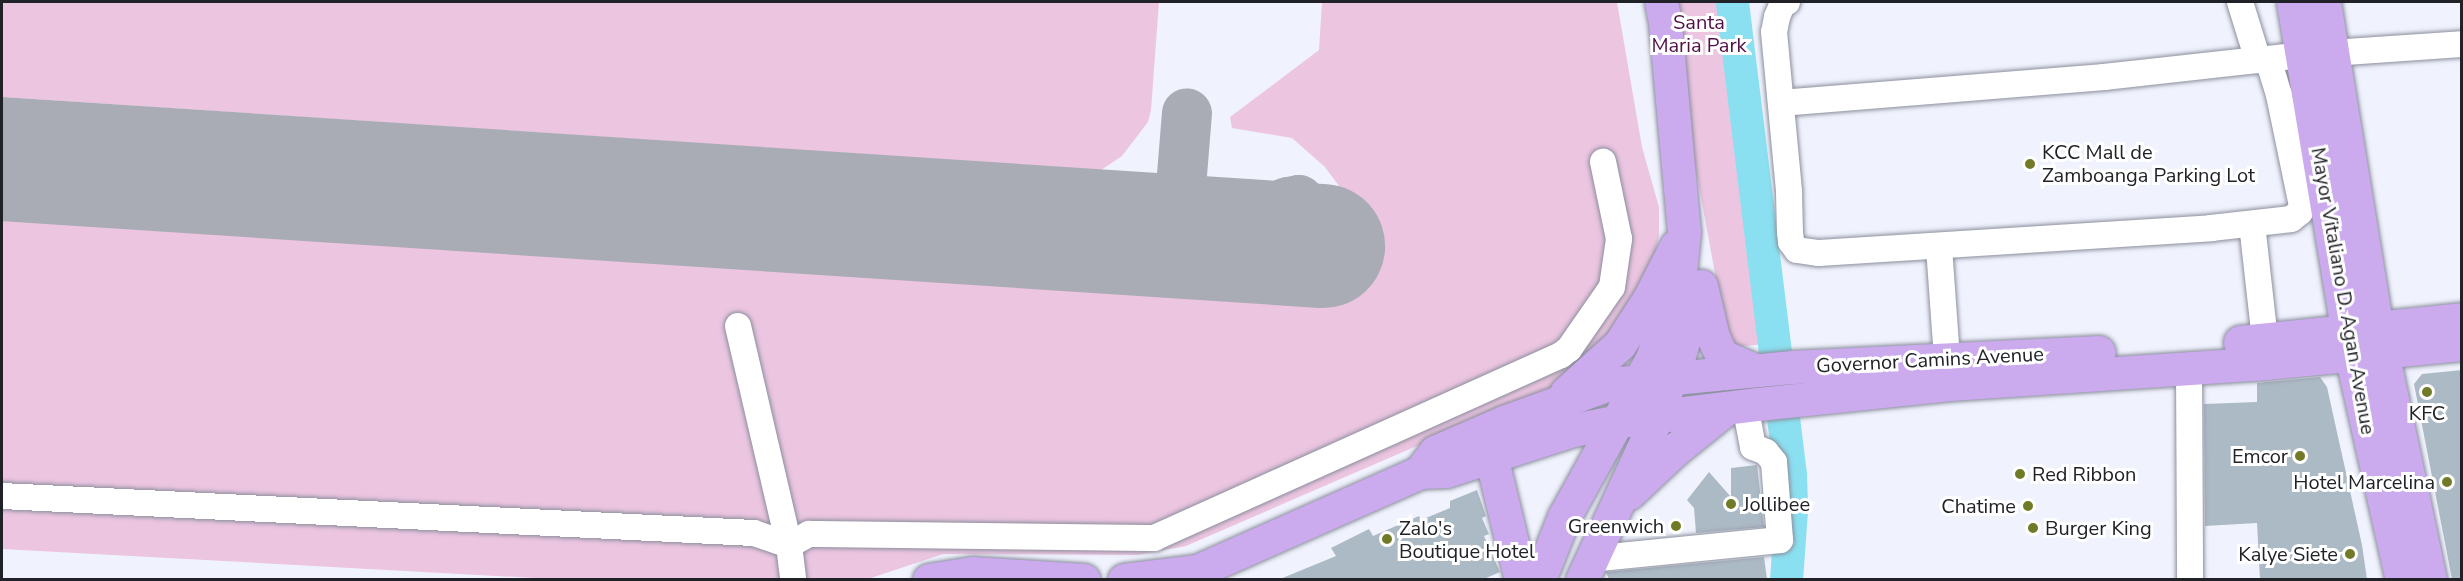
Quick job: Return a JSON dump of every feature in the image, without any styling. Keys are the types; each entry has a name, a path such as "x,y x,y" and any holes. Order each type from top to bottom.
{"main road":[{"path":"1586,569 1656,416 1656,379 1678,294 1684,231 1665,22 1661,2"},
{"name":"Mayor Vitaliano D. Agan Avenue","path":"2293,2 2317,54 2402,579"},
{"name":"Mayor Vitaliano D. Agan Avenue","path":"2317,54 2324,2"},
{"path":"1684,231 1713,337 1722,356 1755,370"},
{"path":"1554,404 1620,344 1650,297 1684,231"},
{"path":"1539,579 1564,518 1619,421 1656,379 1700,283"},
{"name":"Governor Camins Avenue","path":"1124,579 1198,575 1420,472 1446,471 1573,430 1619,421 1950,384 2189,369 2364,341 2462,319"},
{"name":"Governor Camins Avenue","path":"1420,472 1435,452 1504,422 1609,384 1793,367 2106,352 2265,340 2462,345"},
{"name":"Mayor Vitaliano D. Agan Avenue","path":"2364,341 2430,579"},
{"path":"1609,518 1629,493 1657,467 1744,406"},
{"path":"1491,456 1521,579"},
{"path":"928,579 972,573 1084,579"}],"lane":[{"path":"1787,2 1782,5 1776,17 1774,32 1791,242 1797,250 1819,253 1939,247 2252,224 2291,219 2300,212 2302,206 2279,94 2240,2"},
{"path":"1781,103 2104,77 2317,54 2462,44"},
{"path":"2,496 754,532 789,545 809,534 1154,538 1561,355 1569,349 1612,287 1619,239 1603,162"},
{"path":"2252,224 2265,340"},
{"path":"1939,247 1947,359"},
{"path":"738,326 789,545 793,579"},
{"path":"2189,369 2190,579"},
{"path":"1586,569 1780,540 1774,462 1766,452 1753,447 1744,406"}],"green space":[{"path":"2,2 1159,2 1151,110 1148,122 1122,156 1101,170 2,97"},
{"path":"1322,2 1617,2 1642,147 1659,207 1659,235 1654,261 1631,309 1567,381 1186,546 1138,555 943,554 865,580 572,580 2,549 2,215 1327,300 1339,186 1325,167 1292,138 1232,128 1230,117 1319,50"},
{"name":"Santa Maria Park","path":"1665,2 1723,2 1765,344 1735,347 1726,333"}],"building":[{"name":"Hotel Marcelina","path":"2462,370 2462,579 2452,579 2414,384 2422,374"},
{"path":"2320,377 2327,387 2362,545 2367,579 2260,579 2257,523 2205,526 2204,404 2257,402 2257,383"},
{"name":"Jollibee","path":"1757,465 1764,527 1696,533 1694,508 1687,500 1709,472 1731,497 1731,468"},
{"path":"1477,490 1486,516 1482,518 1489,534 1484,536 1500,572 1484,579 1280,579 1336,556 1331,548 1369,529 1373,536 1419,516 1421,520 1450,508 1450,501"},
{"path":"1764,557 1767,579 1609,579 1606,572"}],"waterway":[{"path":"1732,2 1790,475 1791,510 1786,580"}],"taxiway":[{"path":"1177,237 1187,113"},
{"path":"1191,238 1288,202 1299,200 1305,207 1307,216 1304,245 1299,256 1283,271 1264,275 1216,239"}],"runway":[{"path":"2,159 1323,246"}],"place":[{"name":"KCC Mall de Zamboanga Parking Lot","path":"2030,164"},
{"name":"KFC","path":"2427,392"},
{"name":"Emcor","path":"2300,456"},
{"name":"Red Ribbon","path":"2020,474"},
{"name":"Hotel Marcelina","path":"2447,482"},
{"name":"Jollibee","path":"1731,504"},
{"name":"Chatime","path":"2028,506"},
{"name":"Greenwich","path":"1676,526"},
{"name":"Burger King","path":"2033,528"},
{"name":"Zalo's Boutique Hotel","path":"1387,539"},
{"name":"Kalye Siete","path":"2350,554"}]}
